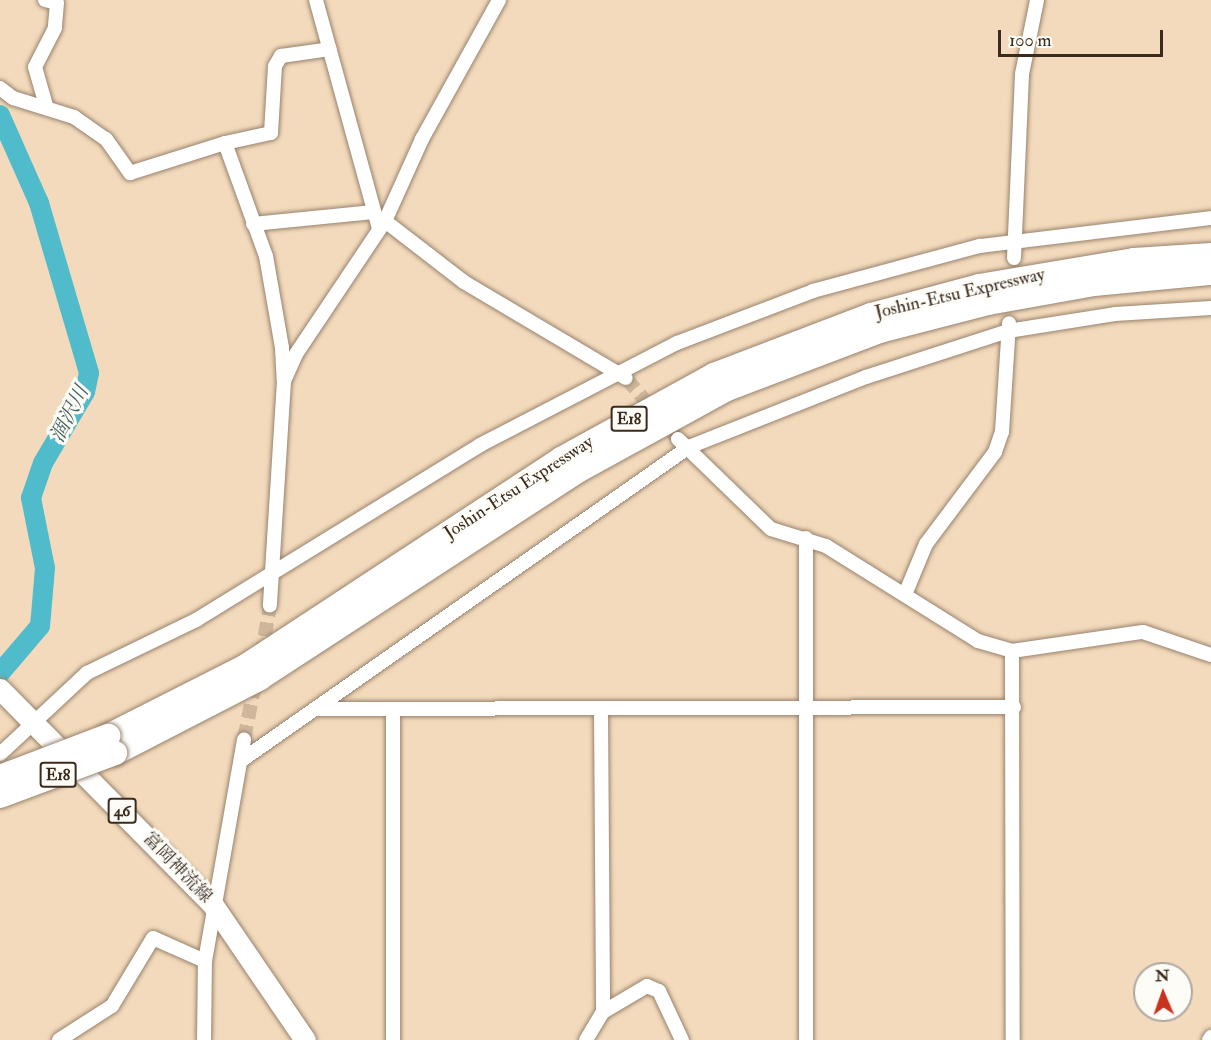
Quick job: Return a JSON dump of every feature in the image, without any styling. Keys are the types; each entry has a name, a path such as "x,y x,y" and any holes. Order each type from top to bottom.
{"highway":[{"name":"Joshin-Etsu Expressway","path":"0,777 112,745 255,660 561,459 714,375 871,315 978,286 1123,262 1211,255"},
{"name":"Joshin-Etsu Expressway","path":"0,796 260,678 574,473 727,389 832,347 988,303 1094,284 1211,273"}],"main road":[{"name":"富岡神流線","path":"0,689 213,905 304,1040"}],"street":[{"path":"45,0 57,3 56,28 35,67 46,105"},
{"path":"316,0 373,212 382,224 464,282 621,375"},
{"path":"285,381 296,354 382,224 422,139 499,0"},
{"path":"1014,258 1022,74 1037,0"},
{"path":"0,88 13,98 46,105 106,139 130,173 225,143 271,133 275,66 281,56 330,49"},
{"path":"225,143 268,267 285,381 275,572 270,606"},
{"path":"253,224 373,212"},
{"path":"0,754 33,720 87,673 196,620 480,445 621,375 813,291 1015,240 1211,218"},
{"path":"242,759 319,709 684,443 1008,327 1115,314 1211,308"},
{"path":"906,592 926,544 995,452 1002,432 1008,327"},
{"path":"684,443 738,502 771,529 806,538 906,592 958,631 1012,651 1143,632 1211,655"},
{"path":"806,538 806,1040"},
{"path":"1012,651 1014,707 1013,1040"},
{"path":"319,709 806,711 1014,707"},
{"path":"601,709 603,1012"},
{"path":"393,710 393,1040"},
{"path":"204,1040 205,961 213,905 244,739"},
{"path":"59,1040 111,1006 153,938 205,961"},
{"path":"586,1040 603,1012 647,986 658,991 682,1040"}],"waterway":[{"name":"涸沢川","path":"0,115 39,203 89,373 85,392 43,463 31,498 45,568 40,626 0,673"}],"tunnel":[{"path":"626,378 678,439"},
{"path":"261,657 270,606"},
{"path":"244,739 256,679"}]}
